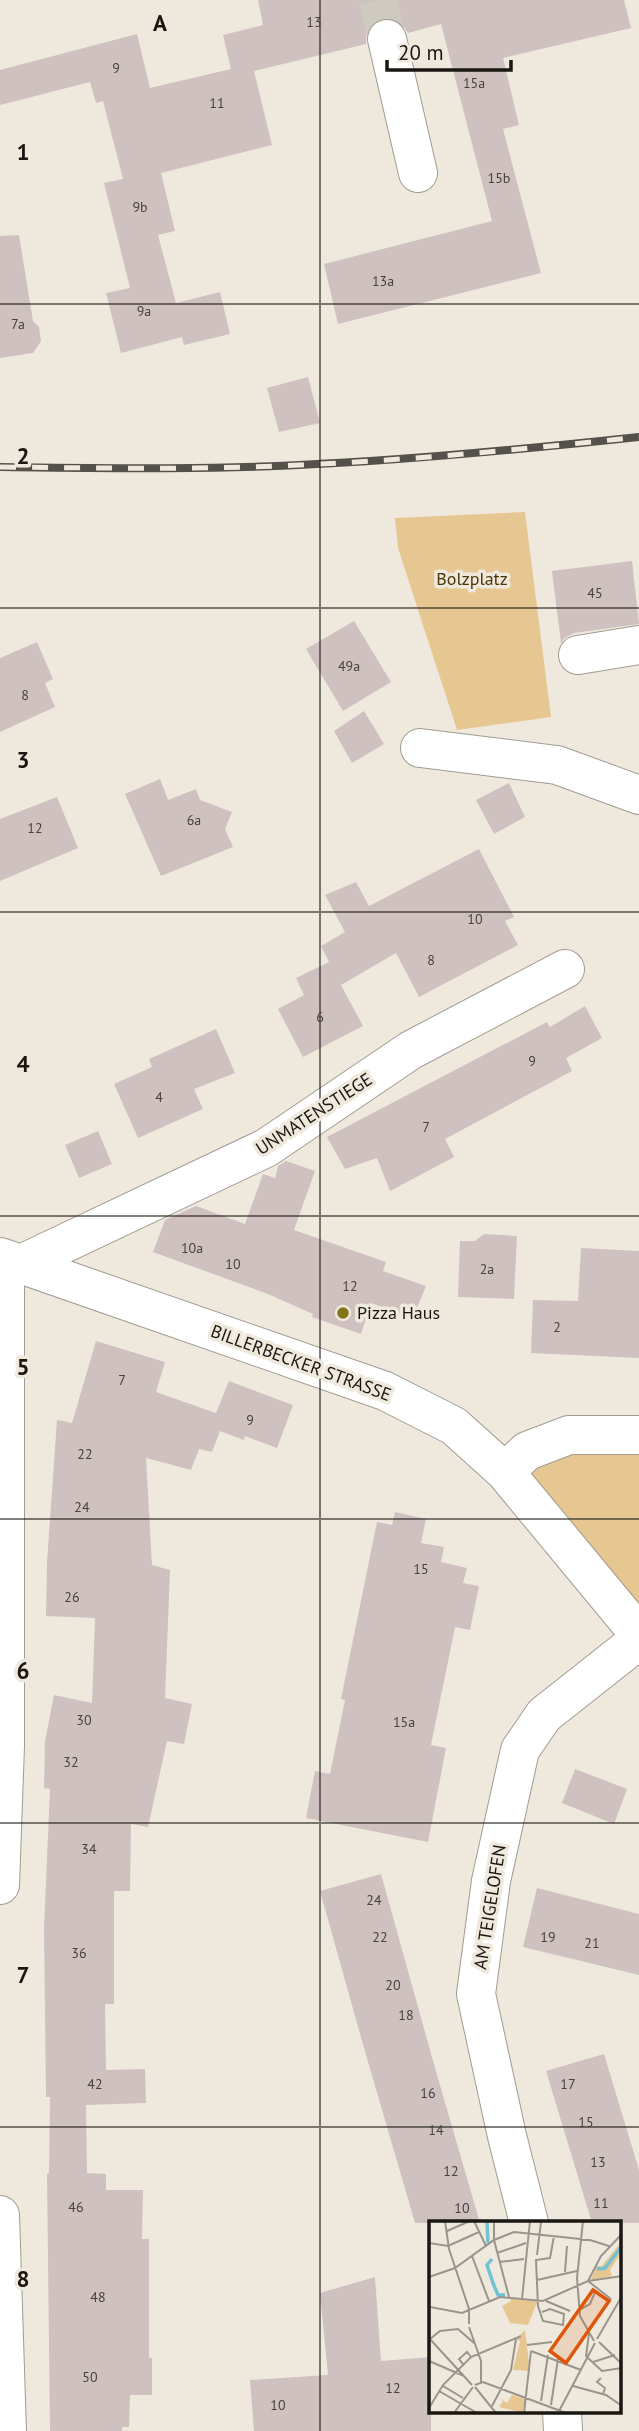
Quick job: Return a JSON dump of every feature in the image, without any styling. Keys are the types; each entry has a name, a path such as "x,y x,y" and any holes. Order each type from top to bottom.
{"street":[{"path":"387,38 418,173"},
{"path":"578,654 639,645"},
{"path":"420,748 557,765 639,795"},
{"name":"UNMATENSTIEGE","path":"8,1260 266,1148 411,1050 565,969"},
{"path":"0,1885 5,1746 8,1260"},
{"name":"BILLERBECKER STRASSE","path":"8,1260 385,1391 454,1426 506,1472 639,1634"},
{"path":"506,1472 527,1451 569,1435 639,1435"},
{"name":"AM TEIGELOFEN","path":"528,2221 476,1994 491,1881 520,1750 544,1715 639,1640"},
{"path":"0,2215 7,2431"}],"green space":[{"name":"Bolzplatz","path":"525,512 551,717 457,730 398,548 395,518"},
{"path":"639,1435 639,1634 506,1472"}],"building":[{"path":"258,0 624,0 631,28 503,58 519,125 503,129 541,273 338,324 324,264 492,221 441,24 408,33 394,18 383,18 372,24 366,33 366,44 254,71 272,145 161,173 175,231 158,235 176,303 220,292 230,334 184,345 182,337 121,353 106,293 130,288 104,183 123,179 103,101 96,103 90,82 0,105 0,70 137,34 150,88 231,69 223,35 263,25"},
{"path":"19,235 33,321 39,327 41,341 33,353 0,358 0,236"},
{"path":"308,377 320,423 279,432 267,388"},
{"path":"632,561 639,624 574,633 561,643 552,571"},
{"path":"354,621 391,682 343,711 306,649"},
{"path":"37,642 53,679 45,683 55,707 0,732 0,658"},
{"path":"364,711 384,744 352,763 334,731"},
{"path":"160,779 168,800 196,789 200,800 232,812 225,829 233,847 161,876 125,794"},
{"path":"509,783 525,817 494,834 476,800"},
{"path":"57,797 78,848 0,881 0,819"},
{"path":"479,849 514,917 505,921 518,945 419,997 396,953 341,985 363,1026 303,1057 278,1009 304,995 296,978 329,962 321,946 345,932 325,895 356,882 369,906"},
{"path":"585,1006 602,1038 566,1058 572,1071 445,1139 454,1157 390,1191 377,1158 345,1169 327,1137 547,1022 550,1027"},
{"path":"216,1029 235,1073 194,1089 203,1109 138,1138 114,1084 152,1067 149,1059"},
{"path":"98,1131 112,1164 79,1178 65,1145"},
{"path":"286,1161 315,1171 294,1230 386,1262 383,1271 426,1286 413,1318 371,1303 361,1334 312,1317 313,1314 268,1294 153,1252 165,1220 196,1206 245,1224 263,1174 275,1178 278,1166"},
{"path":"484,1234 517,1236 514,1299 458,1297 460,1241 475,1241"},
{"path":"581,1248 639,1251 639,1358 531,1353 533,1300 578,1301"},
{"path":"96,1341 165,1362 156,1392 216,1413 229,1381 293,1405 277,1448 245,1436 244,1440 220,1431 212,1452 199,1449 191,1470 146,1458 152,1565 170,1570 165,1698 192,1704 184,1744 167,1741 148,1827 131,1824 130,1891 114,1891 114,2004 105,2004 106,2070 145,2069 146,2103 86,2105 87,2173 106,2174 106,2190 143,2190 142,2239 149,2239 149,2358 152,2358 152,2395 130,2395 129,2427 122,2427 122,2431 50,2431 47,2174 50,2097 46,2097 44,1928 50,1789 44,1788 45,1741 54,1695 92,1703 95,1618 46,1616 47,1562 57,1420 72,1423"},
{"path":"395,1512 426,1519 421,1543 444,1547 441,1562 467,1568 463,1583 479,1586 470,1630 455,1627 431,1745 446,1748 428,1842 306,1818 315,1771 330,1774 345,1700 341,1699 377,1522 392,1525"},
{"path":"575,1769 627,1789 614,1824 562,1803"},
{"path":"381,1874 479,2221 415,2223 320,1891"},
{"path":"537,1888 639,1914 639,1975 523,1947"},
{"path":"604,2054 639,2170 639,2223 591,2221 546,2071"},
{"path":"375,2277 381,2361 429,2357 431,2431 254,2431 250,2380 328,2375 320,2293"}],"tunnel":[{"path":"378,0 387,39"}],"railway":[{"path":"0,467 262,467 469,454 639,437"}],"place":[{"name":"Pizza Haus","path":"343,1313"}]}
